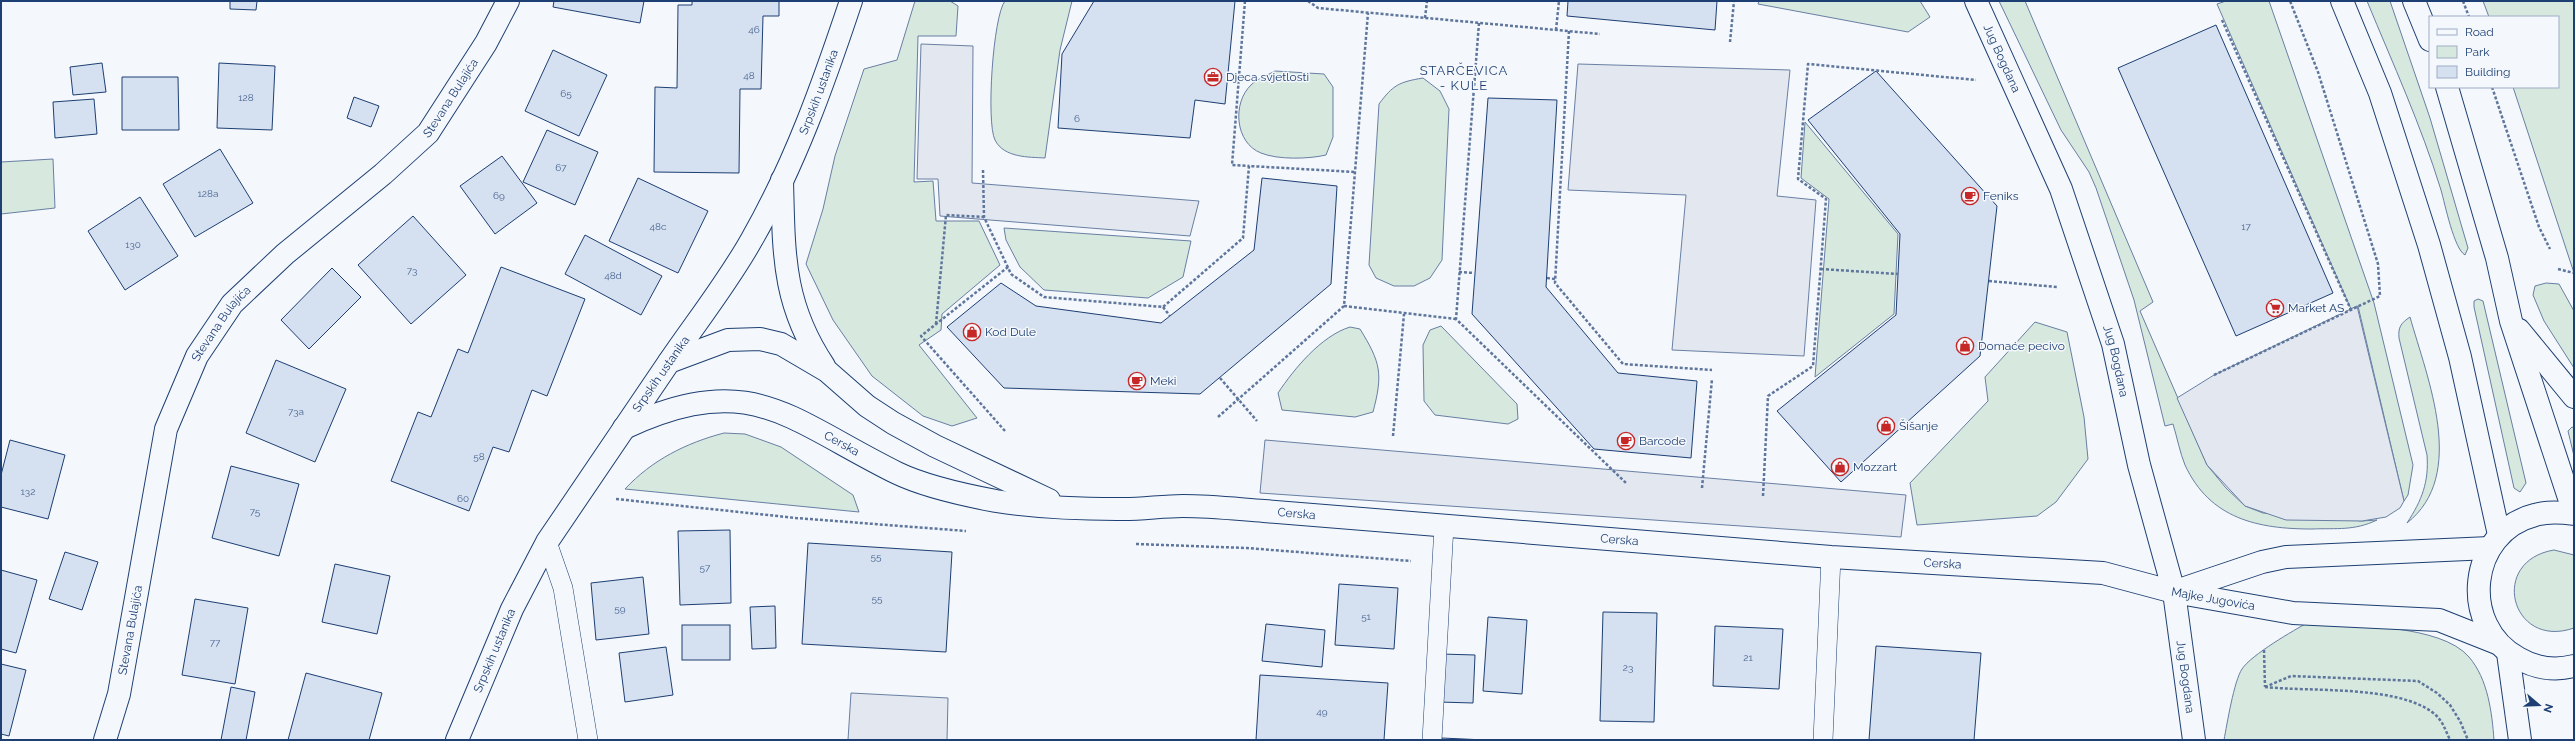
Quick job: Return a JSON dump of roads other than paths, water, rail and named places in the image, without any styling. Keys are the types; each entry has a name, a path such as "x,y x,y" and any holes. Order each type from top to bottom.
{"street":[{"name":"Stevana Bulajića","path":"105,740 121,686 166,429 196,356 232,304 285,254 383,174 428,133 486,43 508,1"},
{"name":"Srpskih ustanika","path":"457,740 512,609 546,542 669,362 732,273 782,180 832,60 851,1"},
{"name":"Jug Bogdana","path":"1976,1 2061,189 2092,277 2113,344 2139,465 2174,592 2194,740"},
{"path":"2342,1 2380,93 2429,244 2460,357 2494,541"},
{"path":"2414,1 2429,38"},
{"path":"2447,88 2497,258 2511,321 2574,513 2554,512 2534,515 2516,523 2494,541 2480,570 2478,600 2482,618 2503,648 2520,740"},
{"path":"782,180 784,259 788,286 806,334 827,371"},
{"path":"2511,321 2574,398"},
{"name":"Cerska","path":"669,362 728,340 760,339 781,344 827,371 867,406 893,423 934,446 1063,506"},
{"name":"Cerska","path":"624,428 654,414 683,406 736,400 762,404 794,416 898,473 921,482 997,501 1117,509 1184,506 1831,557 2103,573 2174,592"},
{"name":"Majke Jugovića","path":"2174,592 2262,562 2286,557 2494,541"},
{"name":"Majke Jugovića","path":"2174,592 2293,613 2439,620 2503,648 2526,663 2546,668 2574,666"}],"lane":[{"path":"1432,740 1444,526"},
{"path":"546,542 563,588 588,740"},
{"path":"1823,740 1831,557"}],"place":[{"name":"Djeca svjetlosti","path":"1213,77"},
{"name":"Feniks","path":"1970,196"},
{"name":"Market AS","path":"2275,308"},
{"name":"Kod Dule","path":"972,332"},
{"name":"Domaće pecivo","path":"1965,346"},
{"name":"Meki","path":"1137,381"},
{"name":"Šišanje","path":"1886,426"},
{"name":"Barcode","path":"1626,441"},
{"name":"Mozzart","path":"1840,467"}],"district":[{"name":"STARČEVICA - KULE","path":"1464,78"}]}
